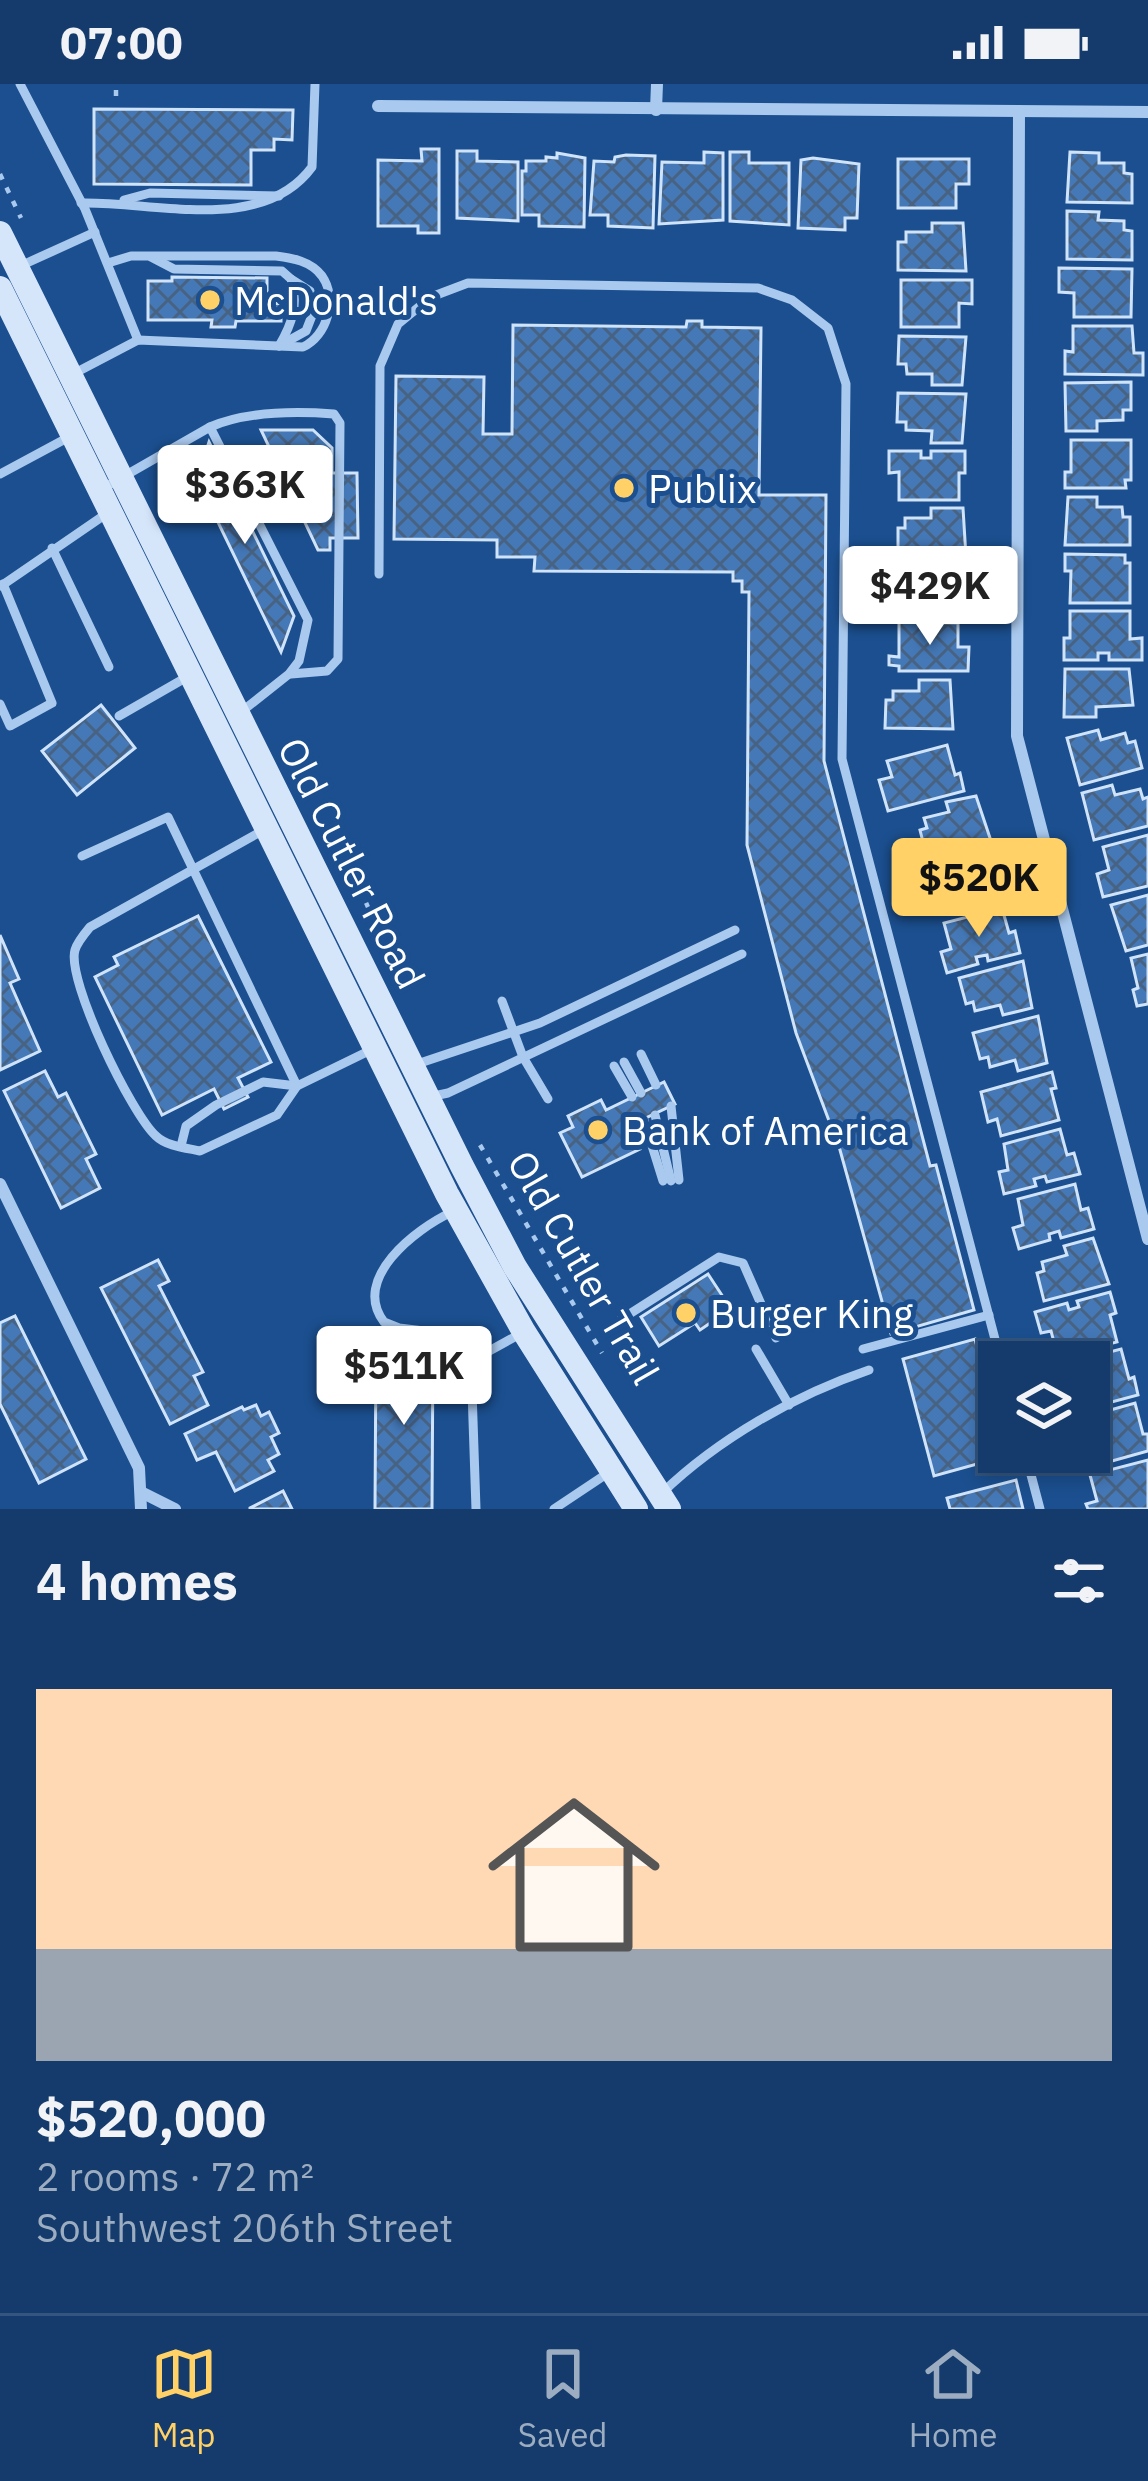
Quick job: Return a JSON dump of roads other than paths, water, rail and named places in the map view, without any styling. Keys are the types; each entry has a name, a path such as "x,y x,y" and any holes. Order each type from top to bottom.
{"main road":[{"name":"Old Cutler Road","path":"0,233 17,268 15,310"},
{"name":"Old Cutler Road","path":"0,288 59,381 110,493 202,669"},
{"name":"Old Cutler Road","path":"110,493 278,823 648,1506"},
{"name":"Old Cutler Road","path":"278,823 386,1072 456,1210 524,1332 611,1471 648,1506"},
{"path":"386,1072 402,1077 417,1096 429,1097"},
{"path":"524,1332 548,1318"}],"street":[{"path":"656,110 657,84"},
{"path":"378,106 1148,112"},
{"path":"1019,111 1015,720 1028,787 1147,1234"},
{"path":"0,1184 139,1468 141,1509"},
{"path":"143,1493 175,1509"}],"lane":[{"path":"20,84 95,232 138,340"},
{"path":"81,202 153,207 263,205 292,189 312,167 315,84"},
{"path":"17,268 95,232"},
{"path":"59,381 138,340 303,347 323,329 328,296 321,274 311,266 276,256 131,256 108,263"},
{"path":"150,256 174,269 271,269 310,291 311,323 301,335 278,346"},
{"path":"278,346 292,322 291,279"},
{"path":"379,574 380,367 398,324 431,297 468,283 758,287 792,300 827,328 846,384 842,759 995,1341"},
{"path":"0,704 10,726 52,703 2,585 52,548 110,493 210,427 230,418 334,415 340,423 338,659 327,671 289,674"},
{"path":"210,427 308,620 299,661 289,674 227,721"},
{"path":"0,474 83,429"},
{"path":"52,548 110,667"},
{"path":"119,716 202,669"},
{"path":"82,856 168,817 298,1086"},
{"path":"278,823 90,927 74,952 79,990 146,1124 159,1140 200,1151 277,1115 298,1086 375,1048"},
{"path":"412,1065 540,1023 735,930"},
{"path":"429,1097 448,1093 742,954"},
{"path":"502,1001 523,1057 548,1099"},
{"path":"640,1054 656,1085"},
{"path":"619,1064 637,1095"},
{"path":"181,1146 186,1126 217,1105 263,1082 298,1086"},
{"path":"649,1118 671,1180 671,1106"},
{"path":"456,1210 427,1225 400,1250 376,1282 373,1298 384,1322 457,1335 471,1361 476,1509"},
{"path":"620,1320 719,1257 743,1263 776,1338"},
{"path":"863,1349 988,1315"},
{"path":"471,1361 524,1332"},
{"path":"756,1349 789,1405"},
{"path":"648,1506 688,1468 789,1405 869,1370"},
{"path":"554,1509 611,1471"},
{"path":"1031,1473 1040,1509"}],"place":[{"name":"McDonald's","path":"210,300"},
{"name":"Publix","path":"624,488"},
{"name":"Bank of America","path":"598,1130"},
{"name":"Burger King","path":"686,1313"}]}
